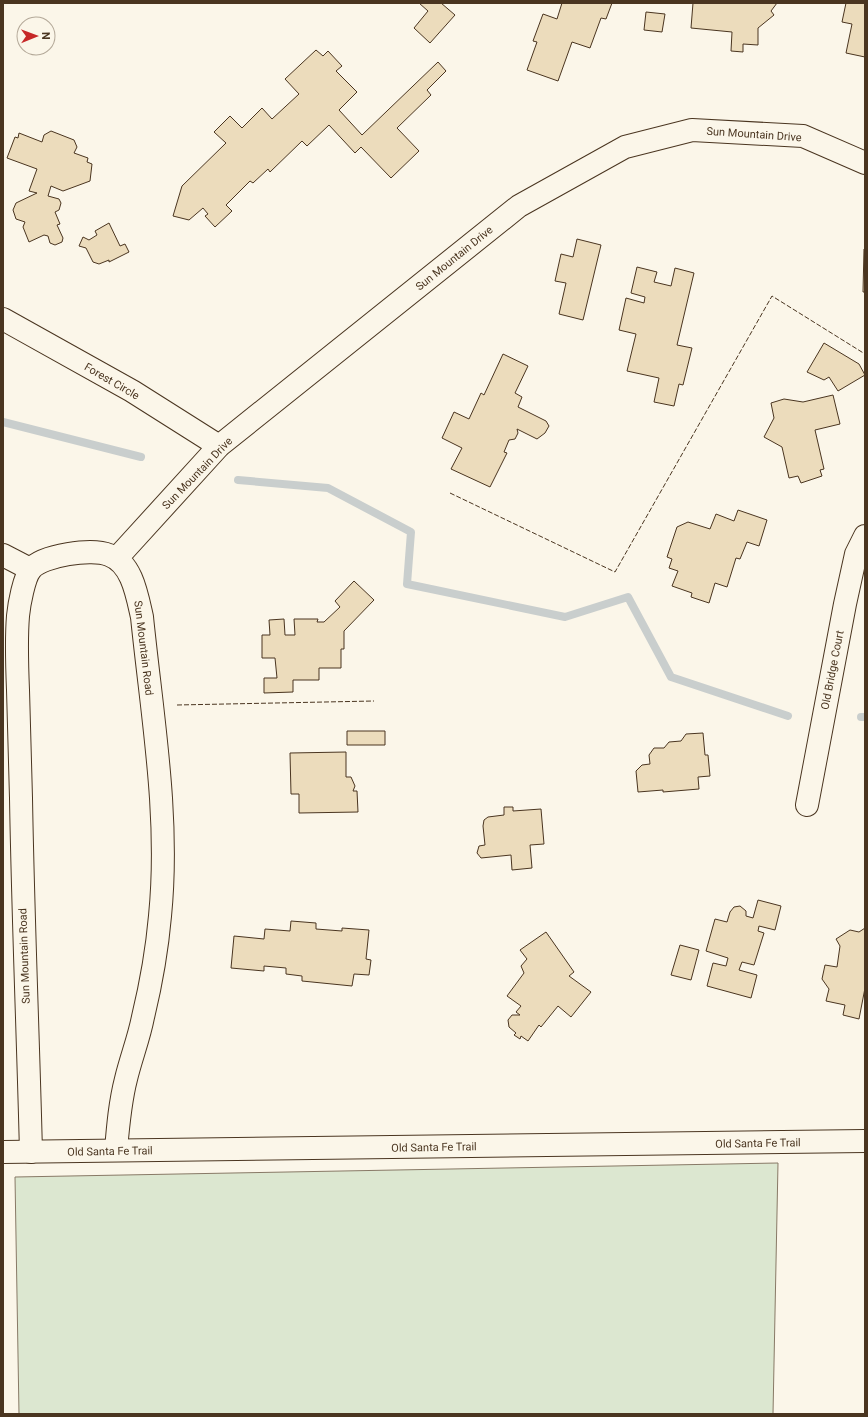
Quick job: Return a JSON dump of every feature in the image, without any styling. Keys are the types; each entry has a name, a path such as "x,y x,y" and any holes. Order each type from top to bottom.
{"street":[{"name":"Sun Mountain Drive","path":"117,558 219,446 519,206 625,147 692,130 803,136 865,163"},
{"name":"Forest Circle","path":"3,319 132,391 219,446"},
{"name":"Old Bridge Court","path":"807,805 845,604 856,554 865,536"},
{"path":"3,555 30,569 49,558 82,553 104,553 117,558"},
{"name":"Sun Mountain Road","path":"116,1150 119,1114 126,1079 143,1019 154,965 161,914 163,845 160,774 142,617 137,593 129,574 117,558"},
{"name":"Sun Mountain Road","path":"30,569 22,591 18,616 17,657 22,901 30,1152"},
{"name":"Old Santa Fe Trail","path":"3,1152 865,1141"}],"green space":[{"path":"778,1163 773,1414 19,1414 15,1177"}],"building":[{"path":"419,3 441,3 455,15 430,43 414,28 428,11"},
{"path":"562,3 612,3 606,19 601,18 590,48 572,42 558,81 527,70 537,42 533,41 543,14 557,19"},
{"path":"693,3 777,3 771,11 774,15 758,28 758,45 743,44 743,52 731,51 732,32 691,28"},
{"path":"846,3 865,3 865,57 846,53 852,24 842,22"},
{"path":"646,12 665,14 662,32 644,30"},
{"path":"316,50 323,56 328,51 342,66 336,71 357,92 339,110 362,135 438,62 446,71 427,90 431,95 397,128 419,151 391,178 361,147 355,153 329,125 307,146 302,141 270,172 268,169 253,183 250,181 226,205 232,211 215,227 205,216 208,214 203,208 189,220 173,216 182,186 226,143 214,132 230,116 242,128 262,108 272,119 299,94 285,79"},
{"path":"51,131 74,140 77,147 74,153 88,158 87,162 92,164 90,181 63,191 51,186 48,196 59,199 61,203 59,210 55,212 60,224 57,225 63,238 62,242 55,245 50,243 48,236 44,235 29,242 23,227 25,222 16,219 13,210 16,203 37,193 29,191 37,169 7,158 15,137 18,138 19,133 42,142 44,135"},
{"path":"109,223 120,246 125,244 129,252 109,262 109,260 99,264 93,262 86,248 79,246 83,237 89,240 97,235 95,231"},
{"path":"577,239 601,245 583,320 559,314 566,283 555,281 561,254 573,257"},
{"path":"864,249 865,292 863,292"},
{"path":"637,267 657,272 654,282 671,286 675,268 694,273 677,345 692,348 683,385 679,384 674,406 654,402 659,378 627,371 636,334 619,330 626,298 644,303 645,297 631,293"},
{"path":"824,343 859,364 865,375 838,391 829,377 824,380 807,372"},
{"path":"503,354 528,366 515,393 522,397 518,407 546,421 549,426 545,433 537,439 517,429 518,433 515,439 509,440 504,452 507,453 490,487 451,469 462,448 442,438 454,412 469,419 481,393 484,395"},
{"path":"833,395 840,424 815,430 824,469 820,470 822,476 801,483 798,476 789,478 782,447 764,437 774,418 771,403 784,399 803,402"},
{"path":"738,510 767,520 759,546 747,542 740,559 736,558 727,587 715,583 709,603 691,597 692,593 672,586 678,571 669,568 672,559 667,557 677,527 688,522 710,529 716,514 734,521"},
{"path":"354,581 374,600 344,631 344,649 341,649 341,668 319,668 319,680 293,680 293,692 264,693 264,678 277,678 275,658 262,658 262,635 270,635 269,620 284,619 285,635 295,635 294,619 318,619 317,622 324,622 340,607 335,601"},
{"path":"347,731 385,731 385,745 347,745"},
{"path":"703,733 705,755 708,755 710,776 698,777 699,789 663,792 663,790 638,792 636,771 642,765 650,764 649,755 654,748 664,748 669,742 681,741 686,734"},
{"path":"346,752 346,777 351,777 355,786 353,791 357,791 358,812 299,813 299,794 291,794 290,753"},
{"path":"504,807 513,807 513,811 541,809 544,844 530,845 532,868 512,870 511,855 481,858 477,853 479,846 485,845 483,826 484,820 488,817 504,815"},
{"path":"758,900 781,906 775,930 759,926 758,931 764,933 754,965 742,962 739,970 757,975 751,998 707,986 713,963 726,966 728,958 706,951 715,919 727,922 730,912 734,907 740,906 746,911 746,916 753,918"},
{"path":"291,921 316,923 316,929 342,931 342,928 369,930 366,959 371,960 369,975 354,974 352,986 302,981 302,976 286,974 286,968 264,966 264,971 231,968 234,936 264,939 265,929 290,931"},
{"path":"865,928 865,988 859,1019 843,1015 845,1005 826,1001 829,989 822,979 825,965 837,967 840,946 836,939 850,930 859,932"},
{"path":"546,932 574,972 569,976 591,992 571,1017 558,1006 541,1027 539,1025 528,1041 521,1036 520,1039 514,1035 516,1033 509,1027 508,1020 512,1015 520,1015 516,1012 521,1006 507,996 524,973 521,966 527,959 520,950"},
{"path":"680,945 699,950 691,980 671,975"}],"waterway":[{"path":"3,422 141,457"},
{"path":"238,480 328,488 411,532 407,584 565,617 628,597 671,677 788,716"}],"fence":[{"path":"450,493 615,572 772,296 865,354"},
{"path":"177,705 374,701"}]}
